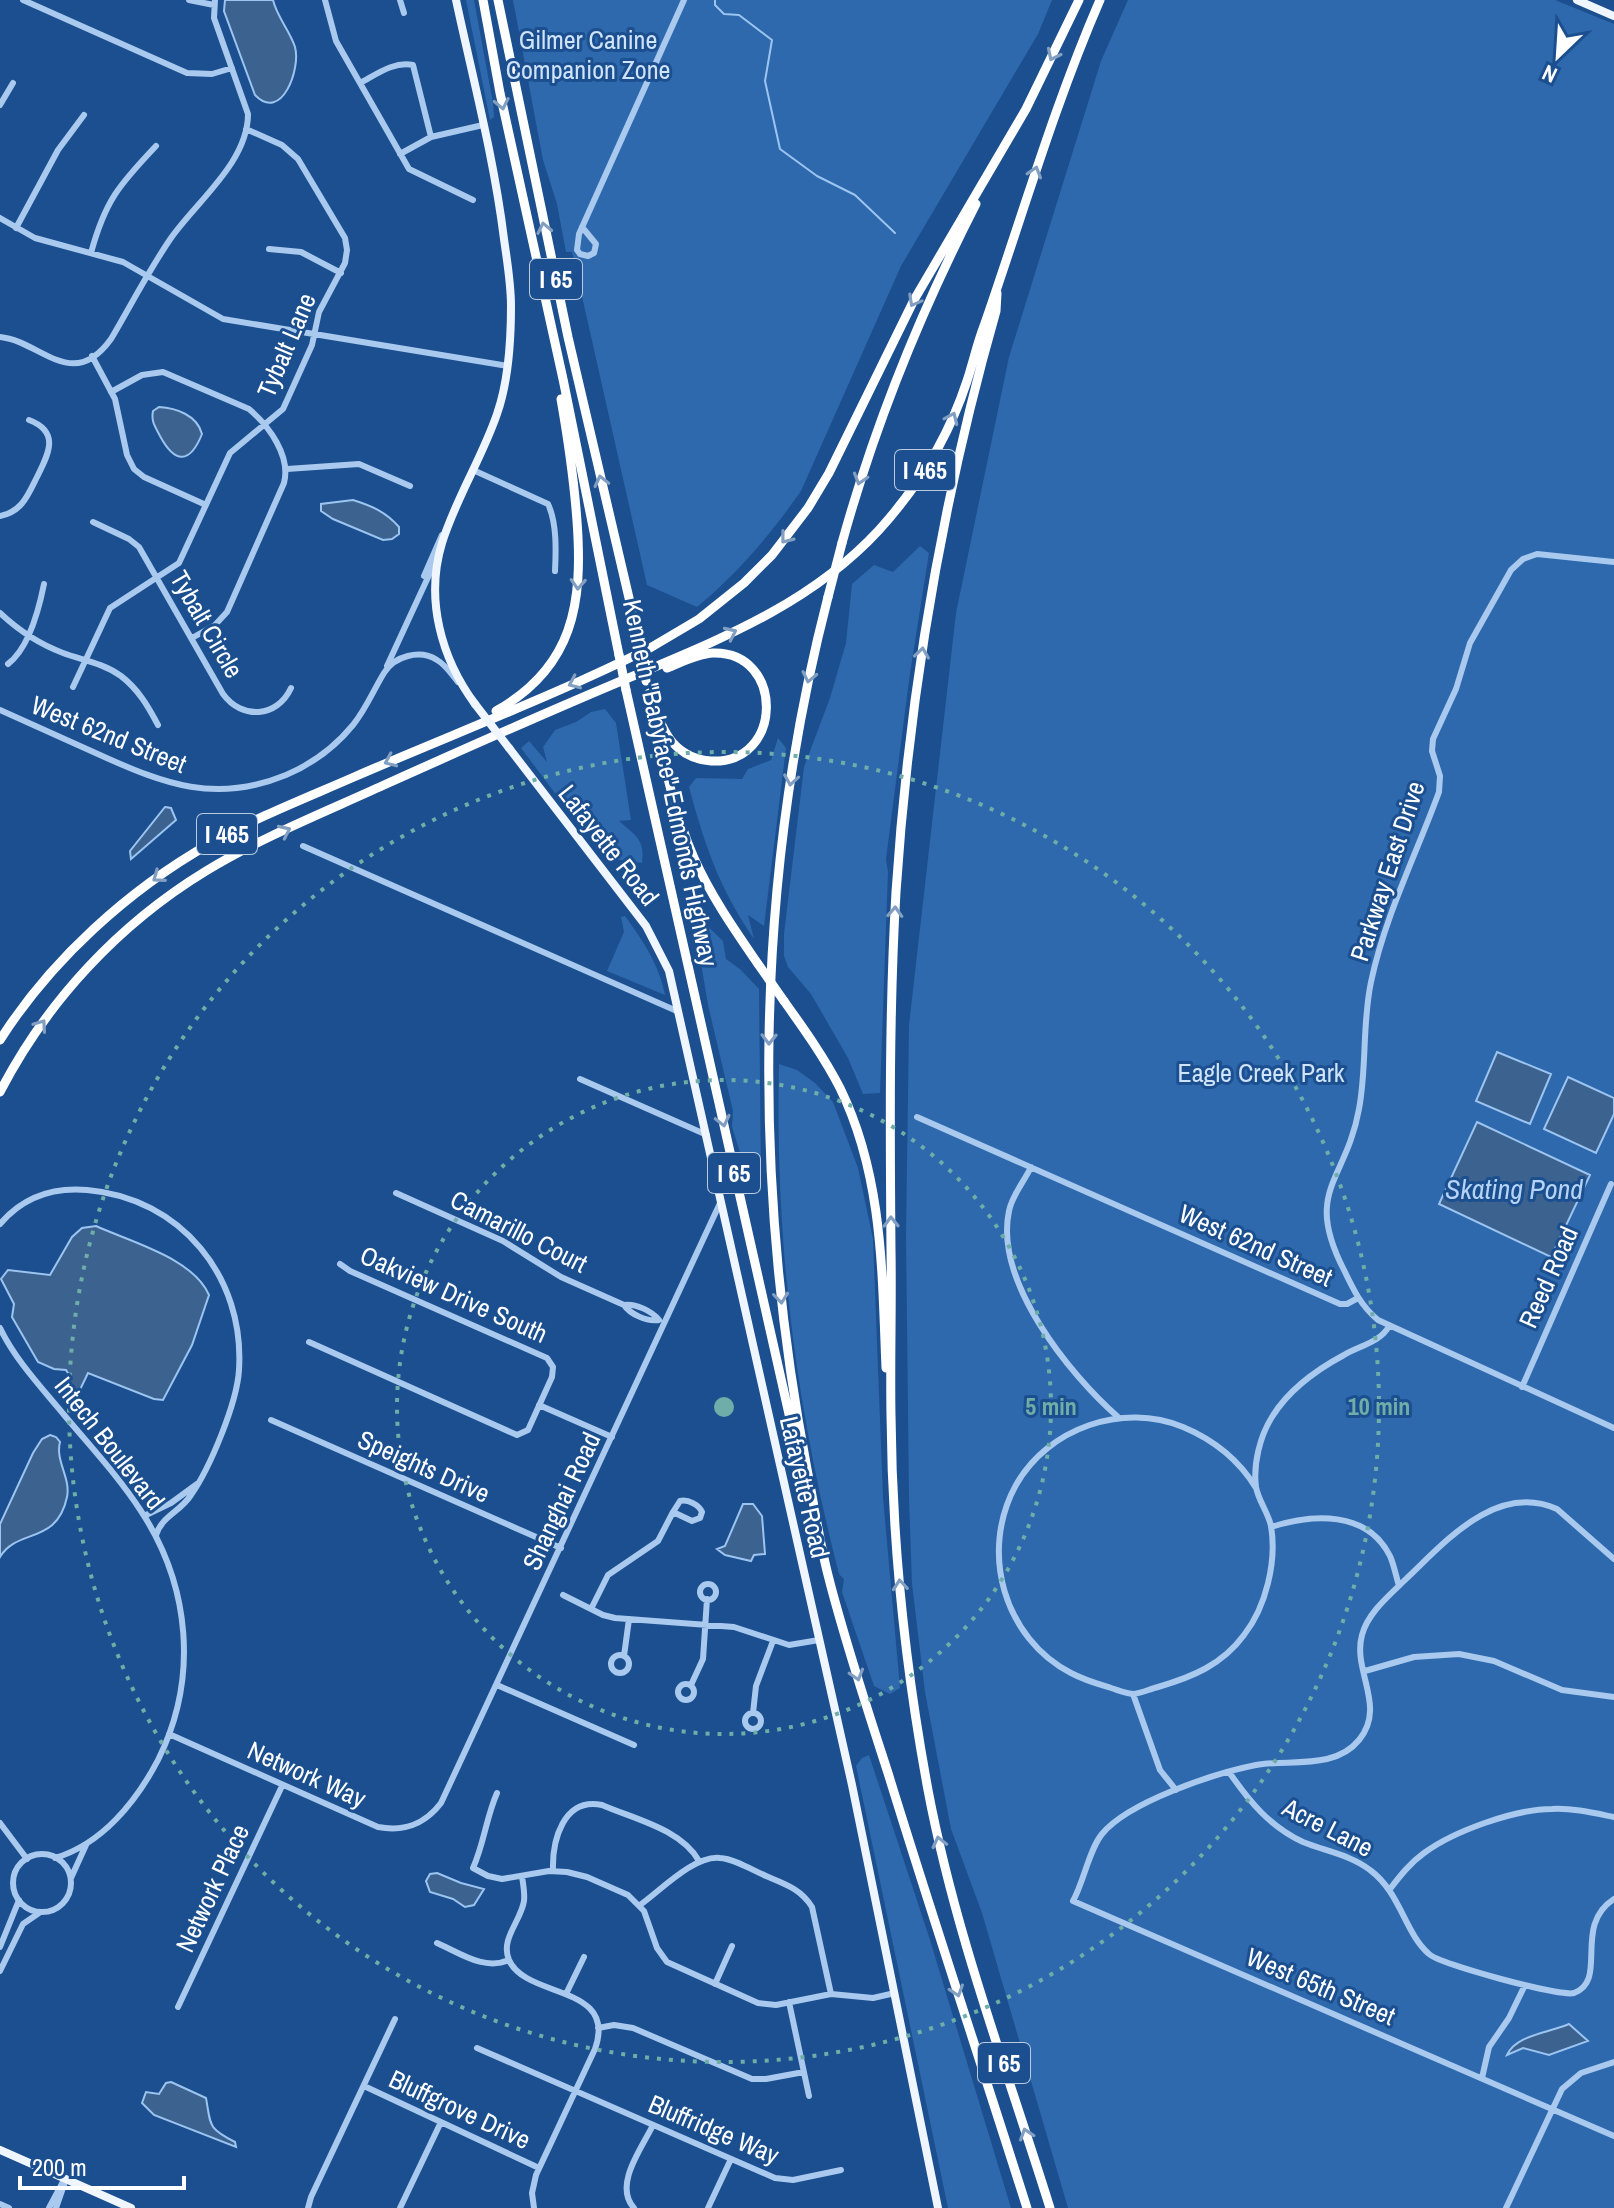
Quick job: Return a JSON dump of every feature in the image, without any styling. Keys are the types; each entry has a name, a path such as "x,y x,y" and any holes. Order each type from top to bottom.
{"highway":[{"name":"Kenneth \"Babyface\" Edmonds Highway","path":"483,0 626,690 784,1397 827,1573"},
{"name":"Kenneth \"Babyface\" Edmonds Highway","path":"498,0 568,337 674,802 686,840 712,894 823,1058 856,1125 870,1173 879,1228 891,1412"},
{"name":"I 465","path":"0,1040 30,996 82,941 123,903 177,863 247,824 666,640 715,608 759,569 797,524 823,484 914,300 1010,137 1079,0"},
{"name":"I 465","path":"0,1092 44,1020 78,979 114,941 180,888 257,844 763,619 808,592 847,562 895,511 935,453 966,384 1040,153 1100,0"},
{"path":"827,1573 797,1413 780,1291 770,1164 768,1066 772,950 786,812 804,703 828,597 874,436 917,324 1010,137"},
{"path":"891,1412 891,1018 903,810 934,580 964,435 996,311 997,293"},
{"path":"462,730 510,703 540,678 562,645 575,610 579,556 575,501 553,340"},
{"path":"506,731 559,713 691,658 712,653 735,658 755,672 766,694 767,717 760,735 747,749 727,759 702,760 686,753 673,742 649,693"},
{"name":"I 65","path":"891,1412 904,1631 928,1789 955,1908 1050,2208"},
{"name":"I 65","path":"827,1573 926,1897 1027,2208"},
{"path":"1009,2154 1021,2208"}],"main road":[{"name":"Lafayette Road","path":"456,0 502,222 511,300 508,366 498,411 442,544 436,578 438,619 446,654 468,695 652,935 668,967 819,1640 938,2208"},
{"path":"1577,0 1614,16"},
{"path":"0,2150 131,2208"}],"street":[{"path":"23,0 187,73 212,74 232,68"},
{"path":"41,8 45,0"},
{"path":"0,337 20,342 55,361 75,362 92,356 108,343 172,236 226,172 246,129 247,112 214,18 214,3 189,0"},
{"path":"400,0 404,13"},
{"path":"582,227 596,244 594,253 586,256 580,254 576,245 582,227 684,0"},
{"path":"327,1 334,36 413,173 473,200"},
{"path":"360,83 390,67 413,64 431,137"},
{"path":"0,105 13,83"},
{"path":"16,228 55,155 84,115"},
{"path":"400,154 431,137 483,125"},
{"name":"Tybalt Lane","path":"73,687 112,606 176,567 230,453 278,416 285,406 311,348 320,309 341,273 347,255 345,240 303,165 282,145 246,129"},
{"path":"91,253 111,198 156,146"},
{"path":"0,218 35,238 123,262 223,319 508,366"},
{"path":"269,249 301,252 341,273"},
{"path":"92,356 117,404 127,455 134,469 144,477 206,505"},
{"path":"111,392 142,375 168,373 249,409 283,454 287,469 283,485 227,612 215,625 192,638"},
{"path":"0,516 13,513 23,504 49,453 46,432 29,420"},
{"path":"287,469 359,464 410,486"},
{"path":"473,470 548,504 556,554 555,571"},
{"name":"Tybalt Circle","path":"93,522 136,544 223,694 239,709 258,713 273,709 291,688"},
{"path":"415,602 437,543 451,522"},
{"path":"415,602 442,544"},
{"name":"Parkway East Drive","path":"1358,1298 1330,1241 1326,1203 1359,1111 1364,1024 1376,961 1439,789 1440,776 1432,754 1434,736 1456,689 1470,643 1515,565 1528,557 1542,554 1614,562"},
{"path":"8,664 20,652 38,609 44,584"},
{"name":"West 62nd Street","path":"0,710 152,778 190,788 232,789 274,780 322,755 358,719 384,673 415,602"},
{"path":"0,613 27,635 56,650 112,670 132,685 147,703 158,725"},
{"path":"384,673 401,659 425,655 441,662 468,695"},
{"path":"303,846 679,1012"},
{"path":"580,1079 707,1135"},
{"name":"West 62nd Street","path":"917,1117 1340,1304 1358,1298 1369,1313 1389,1326 1614,1428"},
{"path":"1031,1167 1012,1201 1008,1218 1010,1249 1020,1285 1038,1323 1057,1350 1118,1417"},
{"name":"Reed Road","path":"1522,1387 1611,1184"},
{"path":"0,1224 31,1197 71,1190 111,1193 135,1199 184,1229 203,1251 221,1280 237,1322 240,1360 232,1406 197,1484 186,1501 162,1520 156,1535"},
{"name":"Camarillo Court","path":"396,1193 498,1238 561,1277 624,1305 631,1304 655,1315 661,1322"},
{"name":"Shanghai Road","path":"430,1815 441,1803 612,1437 661,1322 722,1200"},
{"name":"Oakview Drive South","path":"309,1342 517,1435 526,1432 553,1372 549,1360 340,1264"},
{"path":"1256,1488 1261,1440 1282,1402 1323,1367 1382,1336 1389,1326"},
{"name":"Intech Boulevard","path":"0,1328 16,1356 129,1493 156,1535 175,1581 184,1635 183,1680 169,1734 155,1766 113,1822 86,1845 55,1858"},
{"path":"539,1405 612,1437"},
{"path":"1118,1417 1156,1419 1194,1432 1235,1461 1256,1488 1266,1508 1273,1551 1255,1618 1241,1639 1222,1658 1202,1671 1133,1694 1081,1678 1041,1651 1021,1628 1011,1610 1000,1568 999,1549 1004,1517 1023,1474 1061,1439 1084,1427 1118,1417"},
{"name":"Speights Drive","path":"271,1420 561,1548"},
{"path":"144,1516 171,1503 197,1484"},
{"path":"591,1609 608,1575 658,1541 673,1512 679,1502 684,1500 699,1507 702,1513 700,1518 693,1521 673,1512"},
{"path":"1133,1694 1160,1770 1176,1790 1264,1764 1329,1759 1347,1751 1360,1739 1370,1719 1371,1701 1360,1644 1364,1628 1399,1586 1468,1523 1491,1511 1520,1503 1540,1504 1557,1509 1614,1559"},
{"path":"1271,1527 1323,1518 1338,1518 1360,1526 1379,1540 1389,1554 1399,1586"},
{"path":"563,1595 606,1616 742,1628 773,1641 797,1644 819,1640"},
{"path":"691,1685 703,1659 707,1599"},
{"path":"624,1656 629,1619"},
{"path":"753,1713 755,1689 773,1641"},
{"path":"1365,1671 1419,1656 1459,1654 1494,1661 1562,1690 1614,1697"},
{"path":"497,1685 634,1745"},
{"name":"Network Way","path":"169,1734 381,1828 408,1827 430,1815"},
{"name":"Acre Lane","path":"1229,1772 1249,1801 1269,1821 1304,1842 1363,1865 1390,1889 1419,1942 1429,1954 1443,1962 1491,1974 1524,1987 1567,1994 1583,1987 1591,1967 1595,1919 1604,1906 1614,1899"},
{"name":"Network Place","path":"178,2007 282,1786"},
{"name":"West 65th Street","path":"1176,1790 1134,1810 1103,1832 1073,1901 1614,2136"},
{"path":"497,1793 487,1816 481,1850 473,1868 497,1879 553,1871 582,1875 631,1897 640,1905 663,1959 674,1967 765,2005 831,1994 873,1998 895,1993"},
{"path":"553,1871 554,1847 565,1820 576,1808 592,1803 676,1837 690,1848 699,1861"},
{"path":"1390,1889 1411,1864 1436,1845 1511,1815 1550,1809 1614,1817"},
{"path":"0,1823 27,1859"},
{"name":"Intech Boulevard","path":"71,1878 86,1845"},
{"path":"0,1971 23,1924 63,1903 70,1892 71,1878 65,1866 55,1858 42,1855 27,1859 14,1879 19,1900 30,1909 41,1912"},
{"path":"640,1905 699,1861 709,1858 728,1860 795,1889 805,1896 814,1912 831,1994"},
{"path":"522,1876 524,1903 508,1940 509,1960 524,1976 566,1994 590,2009 598,2028 596,2048 539,2168 533,2188 534,2208"},
{"path":"0,1947 19,1900"},
{"path":"437,1943 486,1965 509,1960"},
{"path":"715,1984 732,1946"},
{"path":"566,1994 584,1957"},
{"path":"1482,2078 1490,2045 1509,2018 1524,1987"},
{"path":"789,2002 809,2096"},
{"path":"308,2208 309,2199 395,2019"},
{"path":"598,2028 614,2025 633,2028 752,2079 804,2072"},
{"name":"Bluffridge Way","path":"477,2048 781,2180 841,2170"},
{"path":"1506,2208 1562,2089 1575,2076 1614,2062"},
{"name":"Bluffgrove Drive","path":"364,2086 539,2168"},
{"path":"400,2208 441,2122"},
{"path":"634,2208 627,2199 626,2184 653,2125"},
{"path":"708,2208 731,2159"},
{"path":"49,2208 65,2178"},
{"path":"56,2208 65,2178"},
{"path":"0,2204 9,2208"}],"green space":[{"path":"466,0 474,0 493,103 494,117 490,120"},
{"name":"Gilmer Canine Companion Zone","path":"513,0 1052,0 1038,34 901,266 801,491 753,552 697,607 647,585 572,252 566,252 557,204 543,160"},
{"name":"Eagle Creek Park","path":"1128,0 1555,0 1614,24 1614,2208 1068,2208 982,1913 951,1829 925,1692 912,1584 906,1235 909,1025 956,613 1009,357 1101,61"},
{"path":"920,546 929,553 886,859 880,1093 863,1094 848,1058 811,994 788,967 784,956 784,934 804,767 830,698 846,643 852,584 874,565 893,572"},
{"path":"605,709 616,723 631,820 619,821 641,843 642,863 612,859 579,806 570,813 521,748 529,741 547,762 543,747 555,730 591,712"},
{"path":"778,738 786,748 764,926 748,915 754,939 714,866 689,787 696,778 742,779 748,769 771,760"},
{"path":"625,916 654,963 665,995 607,971 624,932 621,917"},
{"path":"701,920 723,941 726,959 759,989 761,1179 749,1181 732,1127 733,1111 708,1005 694,922"},
{"path":"779,1064 797,1070 833,1102 858,1168 873,1239 883,1497 900,1688 890,1694 874,1686 842,1592 844,1579 839,1574 810,1447 785,1259 780,1195"},
{"path":"869,1755 930,1940 1011,2208 948,2208 856,1766"}],"water":[{"path":"225,0 273,0 293,41 296,56 292,79 281,98 265,102 255,95 224,11"},
{"path":"159,407 191,417 199,427 202,434 187,455 182,457 171,452 160,436 153,418 153,411"},
{"path":"353,500 389,517 399,527 399,534 383,540 321,511 321,504"},
{"path":"165,807 171,808 176,820 131,859 130,851"},
{"path":"1497,1052 1551,1074 1530,1124 1476,1101"},
{"path":"1568,1077 1614,1098 1614,1114 1596,1153 1544,1129"},
{"name":"Skating Pond","path":"1477,1122 1590,1175 1551,1257 1439,1204"},
{"path":"96,1226 175,1261 201,1282 209,1295 192,1345 163,1400 88,1373 76,1398 70,1396 67,1391 71,1378 66,1370 38,1362 12,1317 14,1304 1,1279 8,1270 50,1275 72,1237 82,1228"},
{"path":"50,1435 60,1442 67,1483 62,1512 55,1523 16,1542 0,1557 0,1524 33,1453 42,1439"},
{"path":"743,1504 753,1504 762,1516 765,1554 754,1555 751,1561 725,1555 717,1549 725,1546"},
{"path":"437,1873 484,1889 474,1905 465,1907 453,1899 430,1892 426,1881 430,1874"},
{"path":"1569,2024 1588,2041 1549,2055 1523,2048 1507,2055 1511,2048 1525,2039"},
{"path":"171,2082 206,2098 212,2125 235,2142 236,2147 154,2115 142,2103 146,2092 159,2094 166,2083"}],"waterway":[{"path":"715,0 715,5 724,14 739,15 772,40 765,81 780,149 817,176 855,195 895,233"}]}
